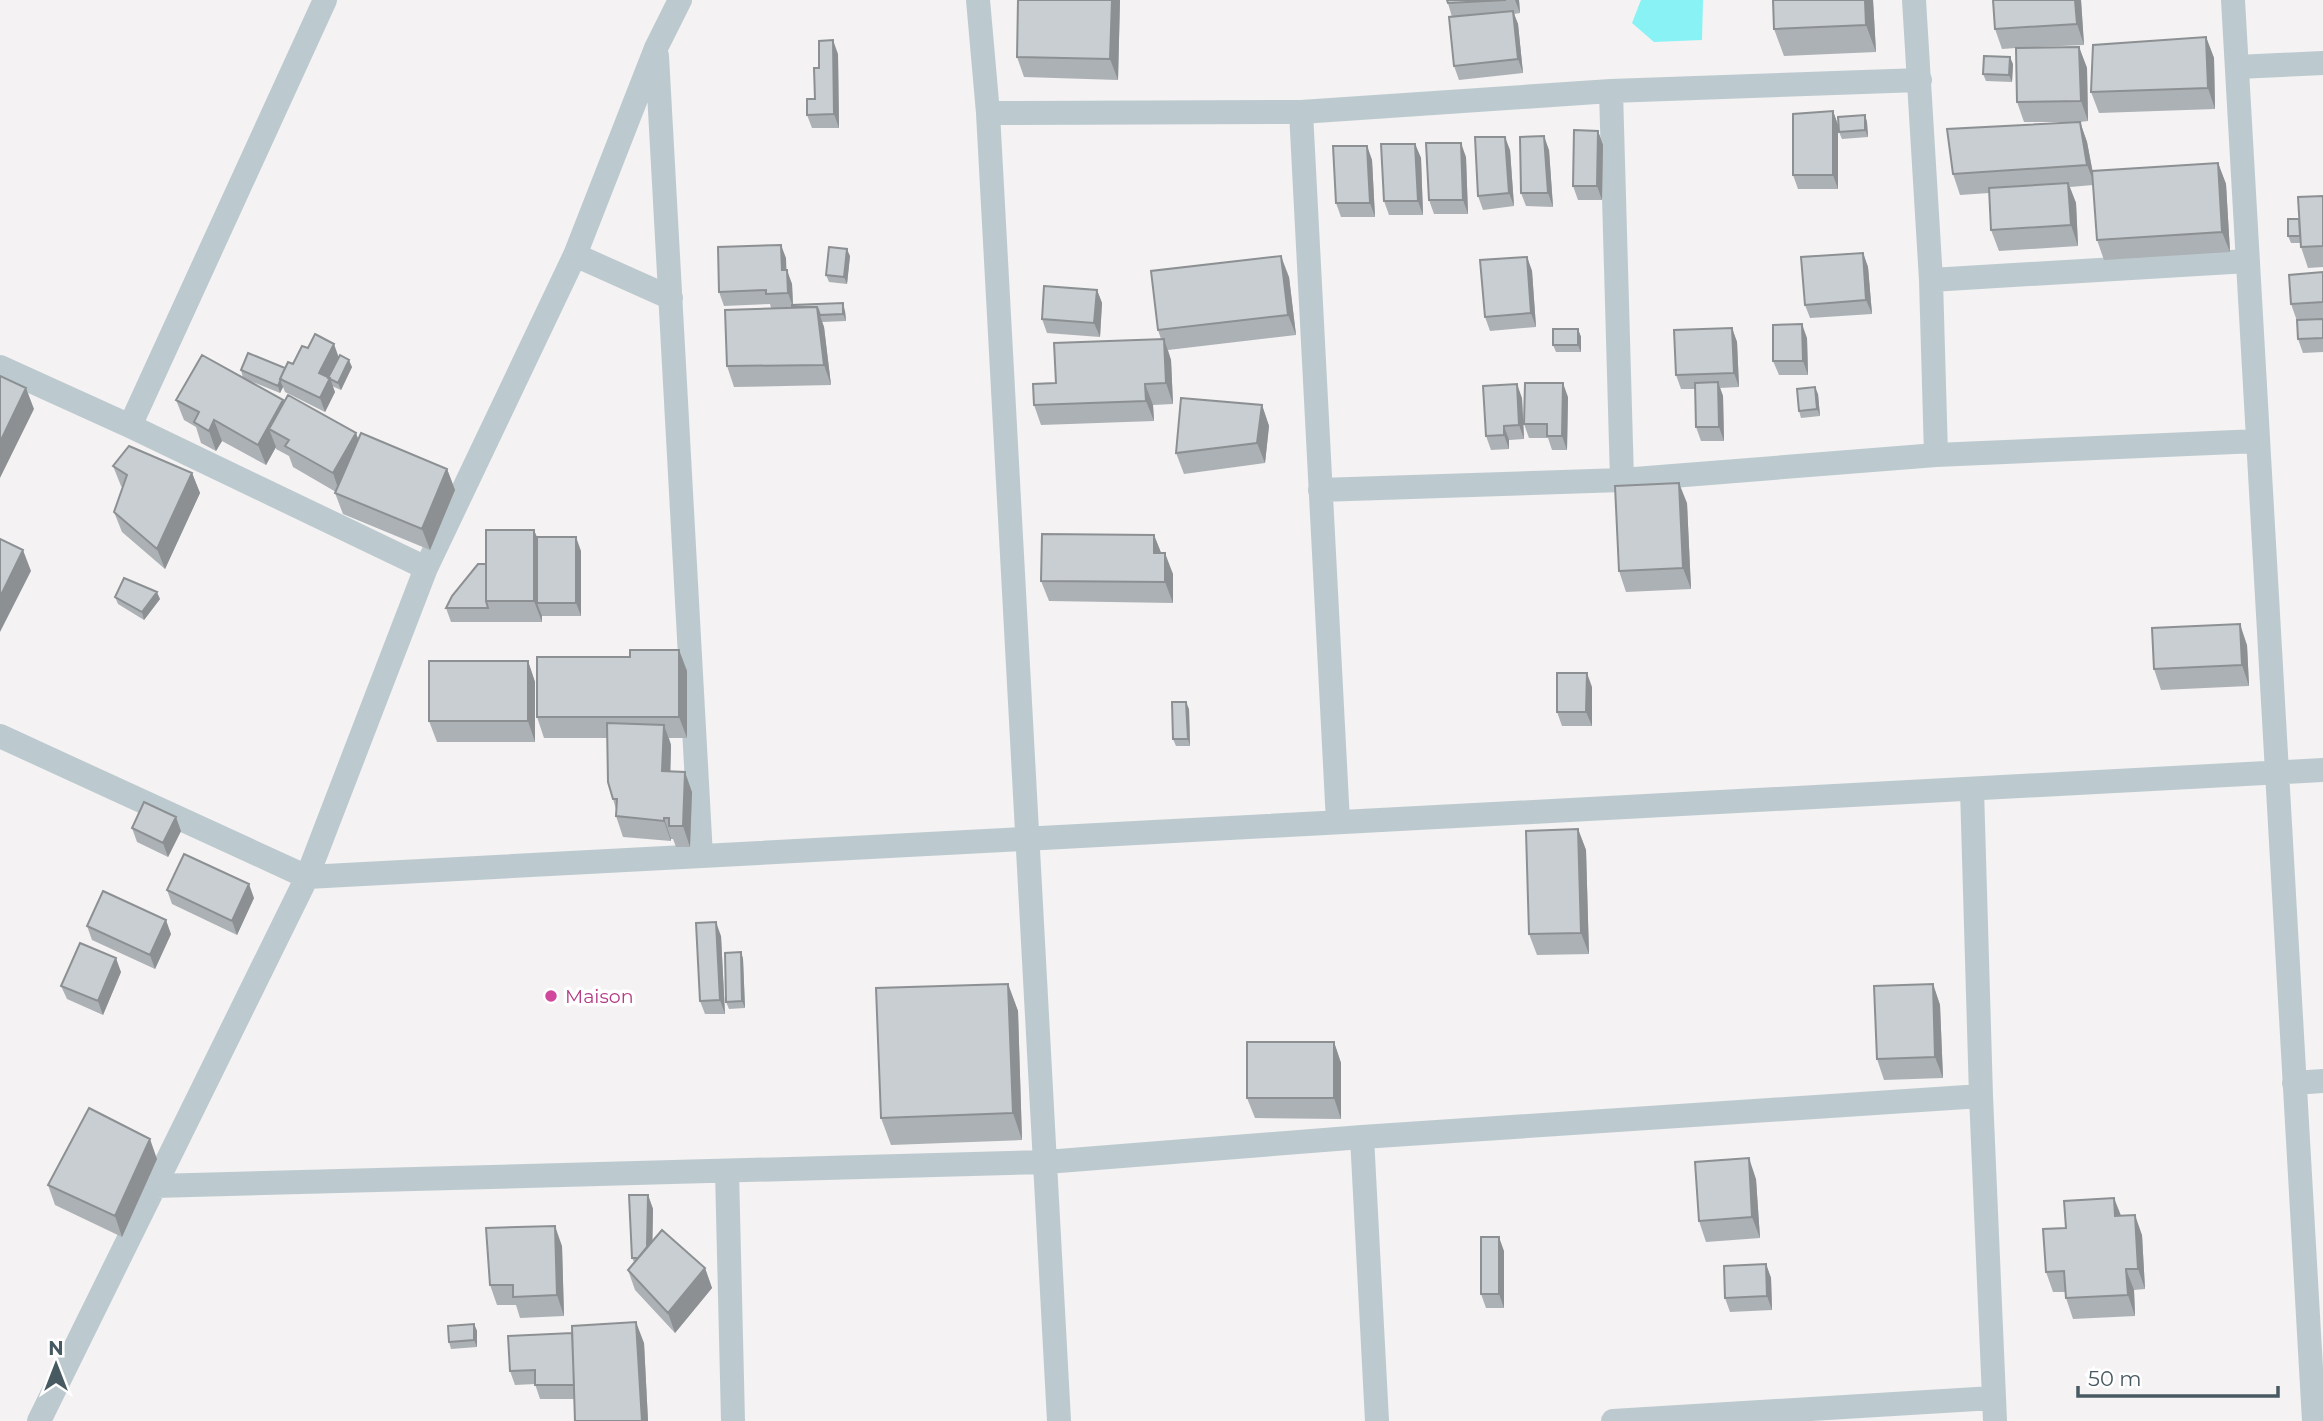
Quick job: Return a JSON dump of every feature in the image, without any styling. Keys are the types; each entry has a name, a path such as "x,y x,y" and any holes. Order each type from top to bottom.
{"street":[{"path":"130,426 325,0"},
{"path":"38,1421 307,877 426,568 575,255 656,48 680,0"},
{"path":"978,0 988,113 1059,1421"},
{"path":"1914,0 1931,280 1936,455"},
{"path":"2233,0 2314,1421"},
{"path":"656,48 701,856"},
{"path":"2237,67 2323,63"},
{"path":"988,113 1301,112 1611,90 1920,80"},
{"path":"1611,90 1622,480"},
{"path":"1301,112 1338,822"},
{"path":"575,255 671,298"},
{"path":"1931,280 2248,261"},
{"path":"0,367 130,426 426,568"},
{"path":"1320,490 1622,480 1936,455 2258,440"},
{"path":"0,736 307,877 2323,770"},
{"path":"1613,1421 1994,1410 1972,789"},
{"path":"2294,1083 2323,1081"},
{"path":"155,1186 1046,1162 1362,1137 1981,1096"},
{"path":"1362,1137 1377,1421"},
{"path":"727,1171 733,1421"}],"water":[{"path":"1641,0 1703,0 1702,40 1654,42 1632,23"}],"building":[{"path":"1018,0 1112,0 1110,59 1017,57"},
{"path":"1447,0 1506,0 1448,3"},
{"path":"1773,0 1865,0 1866,25 1774,29"},
{"path":"1993,0 2075,0 2077,24 1995,29"},
{"path":"1513,11 1518,59 1454,66 1449,17"},
{"path":"2206,37 2208,88 2091,92 2093,45"},
{"path":"833,40 834,114 807,115 807,99 815,99 814,68 819,68 819,41"},
{"path":"2079,47 2081,101 2017,102 2016,48"},
{"path":"1984,56 2010,57 2009,75 1983,74"},
{"path":"1833,111 1833,175 1793,175 1793,114"},
{"path":"1865,115 1865,130 1839,132 1838,117"},
{"path":"2080,122 2087,165 1953,174 1947,129"},
{"path":"1574,130 1598,131 1597,186 1573,186"},
{"path":"1544,136 1548,193 1521,193 1520,137"},
{"path":"1475,137 1505,137 1509,193 1478,196"},
{"path":"1426,143 1461,143 1463,200 1429,200"},
{"path":"1381,144 1415,144 1418,201 1384,201"},
{"path":"1333,146 1367,146 1370,203 1336,203"},
{"path":"2218,163 2222,232 2097,240 2092,171"},
{"path":"2068,183 2071,225 1991,230 1989,188"},
{"path":"2323,196 2323,246 2301,247 2298,197"},
{"path":"2288,219 2299,219 2300,236 2288,236"},
{"path":"781,245 782,270 787,270 788,293 766,294 766,290 719,292 718,247"},
{"path":"829,247 847,249 844,277 826,275"},
{"path":"1863,253 1866,300 1805,305 1801,257"},
{"path":"1281,256 1288,315 1158,330 1151,271"},
{"path":"1527,257 1531,313 1485,317 1480,260"},
{"path":"2323,272 2323,302 2291,304 2289,275"},
{"path":"1044,286 1097,290 1094,323 1042,319"},
{"path":"843,303 843,314 820,315 817,307 792,307 792,305"},
{"path":"817,307 824,365 727,366 725,310"},
{"path":"2323,319 2323,338 2298,339 2297,320"},
{"path":"1802,324 1803,361 1773,361 1773,325"},
{"path":"1732,328 1734,373 1676,375 1674,330"},
{"path":"1553,329 1578,329 1578,345 1553,345"},
{"path":"315,334 334,344 319,373 330,378 320,398 280,379 288,362 293,364 302,346 308,348"},
{"path":"1164,339 1166,383 1145,384 1146,401 1034,405 1033,384 1056,383 1054,343"},
{"path":"248,353 285,368 278,386 241,370"},
{"path":"202,355 283,400 258,445 214,420 209,431 194,422 199,412 176,400"},
{"path":"340,355 349,360 338,383 328,378"},
{"path":"0,376 26,388 0,442"},
{"path":"1718,382 1719,427 1696,427 1695,383"},
{"path":"1525,383 1563,383 1562,436 1547,436 1547,424 1524,424"},
{"path":"1517,384 1519,425 1504,426 1504,435 1486,436 1483,386"},
{"path":"1815,387 1817,409 1799,411 1797,389"},
{"path":"288,395 356,433 333,473 285,446 289,440 269,429"},
{"path":"1181,398 1262,405 1257,443 1176,453"},
{"path":"361,433 447,469 422,529 335,493"},
{"path":"129,446 192,473 157,549 114,512 127,475 113,466"},
{"path":"1679,483 1683,568 1619,571 1615,486"},
{"path":"486,530 534,530 534,601 486,601"},
{"path":"1042,534 1154,535 1154,553 1165,553 1165,582 1041,581"},
{"path":"537,537 576,537 576,603 537,603"},
{"path":"0,539 23,550 0,597"},
{"path":"478,564 486,564 488,608 446,608 452,596"},
{"path":"124,578 157,592 142,612 115,597"},
{"path":"2240,624 2242,665 2154,669 2152,628"},
{"path":"630,650 679,650 679,717 537,717 537,657 630,657"},
{"path":"429,661 528,661 528,721 429,721"},
{"path":"1557,673 1587,673 1586,712 1557,712"},
{"path":"1172,702 1186,702 1188,739 1173,739"},
{"path":"607,723 664,725 662,771 685,772 683,826 669,826 669,818 664,818 664,821 616,816 617,799 613,799 608,782"},
{"path":"144,802 176,817 163,843 132,828"},
{"path":"1578,829 1581,933 1529,934 1526,831"},
{"path":"184,854 249,884 232,921 167,890"},
{"path":"103,891 166,920 150,955 87,926"},
{"path":"716,922 720,1000 700,1001 696,923"},
{"path":"80,943 116,958 98,1001 61,986"},
{"path":"741,952 742,1001 726,1002 725,953"},
{"path":"1008,984 1013,1113 881,1118 876,988"},
{"path":"1933,984 1935,1057 1877,1059 1874,986"},
{"path":"1247,1042 1334,1042 1334,1098 1247,1098"},
{"path":"89,1108 150,1139 115,1216 48,1185"},
{"path":"1749,1158 1752,1217 1699,1221 1695,1162"},
{"path":"629,1195 648,1195 647,1247 638,1258 632,1258"},
{"path":"2114,1198 2115,1216 2135,1215 2138,1269 2126,1269 2128,1295 2066,1298 2064,1271 2046,1272 2043,1229 2066,1228 2064,1201"},
{"path":"555,1226 557,1295 513,1297 513,1285 490,1285 486,1228"},
{"path":"662,1230 705,1268 668,1313 628,1270"},
{"path":"1481,1237 1499,1237 1499,1294 1481,1294"},
{"path":"1766,1264 1767,1296 1725,1298 1724,1266"},
{"path":"636,1322 642,1421 575,1421 572,1326"},
{"path":"474,1324 474,1340 449,1342 448,1326"},
{"path":"572,1333 574,1385 535,1385 535,1370 510,1371 508,1336"}],"place":[{"name":"Maison","path":"551,996"}]}
